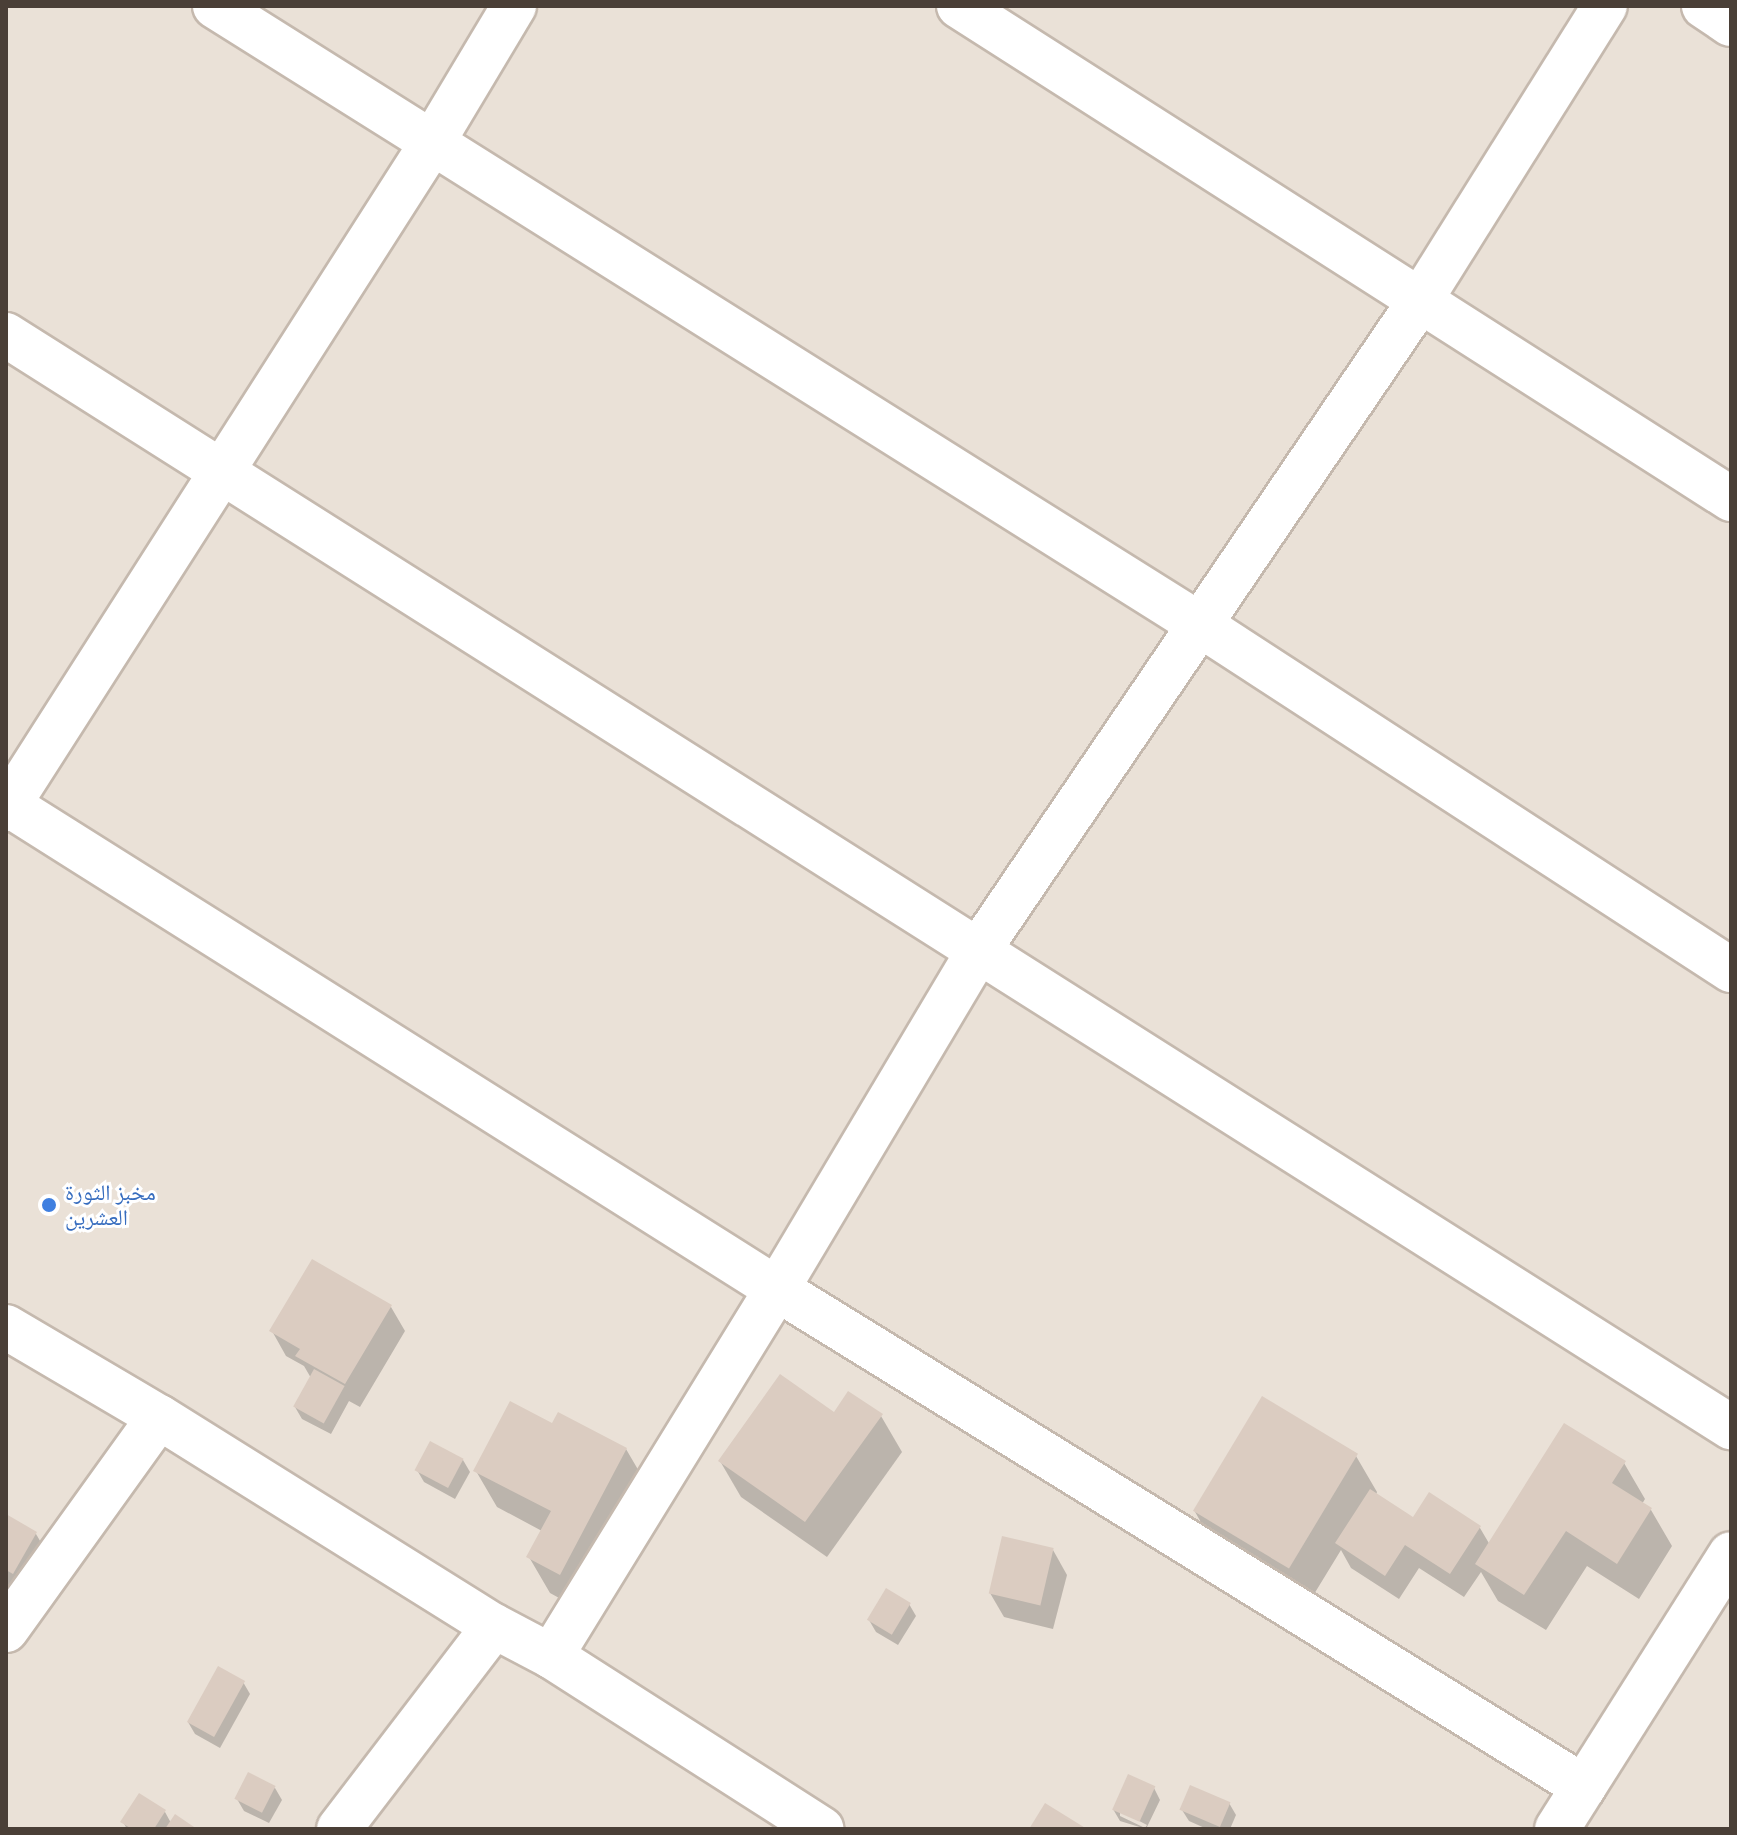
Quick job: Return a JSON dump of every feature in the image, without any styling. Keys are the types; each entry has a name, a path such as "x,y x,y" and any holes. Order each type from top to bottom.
{"street":[{"path":"215,6 1202,626 1731,970"},
{"path":"514,6 432,143 7,806 777,1289 1584,1787"},
{"path":"959,6 1731,499"},
{"path":"551,1656 777,1289 980,948 1202,626 1421,299 1605,6"},
{"path":"1704,6 1731,24"},
{"path":"6,335 980,948 1731,1427"},
{"path":"6,1327 159,1417 494,1626 551,1656 821,1829"},
{"path":"6,1630 159,1417"},
{"path":"1557,1829 1731,1554"},
{"path":"339,1829 494,1626"}],"shaded area":[{"path":"6,6 1731,6 1731,1829 6,1829"}],"building":[{"path":"312,1259 392,1305 345,1384 295,1356 300,1349 269,1331"},
{"path":"314,1369 345,1386 324,1424 293,1407"},
{"path":"780,1374 834,1412 848,1391 883,1414 805,1522 718,1461"},
{"path":"1262,1396 1358,1454 1289,1569 1193,1511"},
{"path":"510,1401 552,1423 558,1412 627,1448 560,1575 526,1557 551,1511 473,1471"},
{"path":"1564,1423 1626,1461 1612,1483 1652,1508 1617,1564 1566,1531 1524,1595 1475,1564"},
{"path":"430,1441 464,1459 448,1488 415,1470"},
{"path":"1370,1489 1413,1517 1429,1492 1481,1526 1450,1574 1405,1545 1385,1576 1335,1543"},
{"path":"6,1514 37,1532 13,1574 6,1570"},
{"path":"1002,1536 1054,1548 1040,1605 989,1593"},
{"path":"886,1588 911,1603 892,1635 867,1620"},
{"path":"218,1666 245,1681 214,1737 187,1722"},
{"path":"248,1772 276,1786 262,1813 234,1799"},
{"path":"1128,1774 1155,1786 1140,1822 1112,1810"},
{"path":"1190,1785 1231,1802 1220,1827 1179,1810"},
{"path":"139,1793 166,1810 154,1829 132,1829 120,1822"},
{"path":"1045,1803 1087,1829 1029,1829"},
{"path":"175,1814 197,1829 165,1829"}],"place":[{"name":"مخبز الثورة العشرين","path":"49,1205"}]}
